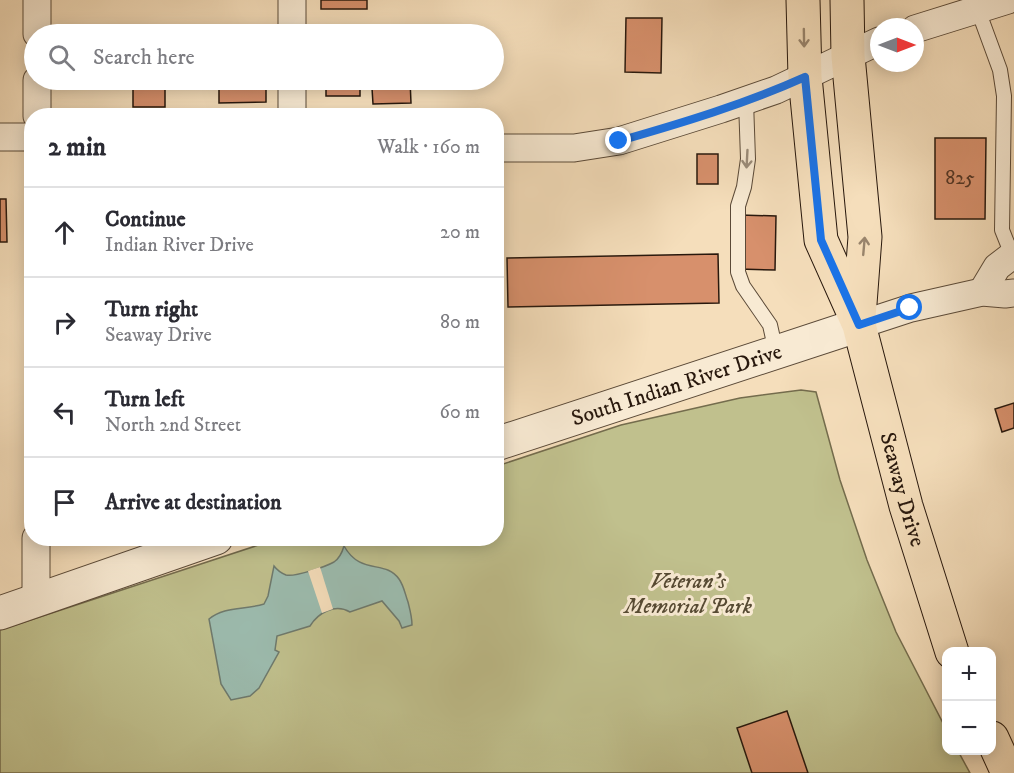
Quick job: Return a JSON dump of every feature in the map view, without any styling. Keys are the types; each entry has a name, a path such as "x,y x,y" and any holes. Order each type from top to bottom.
{"main road":[{"name":"Seaway Drive","path":"803,0 805,77 821,240 859,325 906,506 951,647"},
{"name":"Seaway Drive","path":"847,0 848,56 865,237 859,325"},
{"path":"996,747 1008,773"}],"street":[{"path":"37,0 37,24"},
{"path":"292,0 292,24"},
{"path":"924,24 947,10 978,10 1008,0"},
{"path":"504,148 574,148 619,141 746,101 805,77 870,45"},
{"path":"37,90 37,108"},
{"path":"292,90 292,108"},
{"path":"0,136 24,136"},
{"path":"982,292 997,267 1013,254"},
{"path":"859,325 910,308 982,292 1014,293"},
{"name":"South Indian River Drive","path":"504,441 859,325"},
{"path":"36,546 36,602"},
{"path":"0,613 194,546"}],"lane":[{"path":"978,10 994,49 1002,79 1005,127 1002,230 1013,254"},
{"path":"746,101 748,159 744,187 738,206 738,272 743,286 770,325 776,352"}],"green space":[{"name":"Veteran's Memorial Park","path":"801,390 816,392 840,480 867,560 896,632 942,721 942,755 960,755 970,773 0,773 0,630 256,546 504,546 504,464 621,425 740,398"}],"shaded area":[{"path":"344,546 358,561 387,570 399,579 408,602 412,625 402,628 382,601 350,612 344,609 333,609 322,613 310,626 277,636 275,650 279,652 259,688 250,696 231,700 221,684 209,619 228,610 264,604 268,596 274,566 286,575 310,571 334,562 338,559"}],"pier":[{"path":"320,567 333,609 322,613 308,571"}],"building":[{"path":"321,0 367,0 367,9 321,9"},
{"path":"626,18 662,18 661,73 625,72"},
{"path":"133,90 165,90 165,107 133,107"},
{"path":"219,90 266,90 266,102 219,103"},
{"path":"326,90 360,90 360,96 326,96"},
{"path":"372,90 410,90 411,103 373,104"},
{"path":"935,138 986,138 985,219 935,219"},
{"path":"697,154 718,154 718,184 697,184"},
{"path":"0,199 6,199 7,242 0,242"},
{"path":"740,215 776,216 775,270 739,269"},
{"path":"718,254 719,303 508,307 507,258"},
{"path":"1014,403 1014,428 1002,432 995,409"},
{"path":"787,711 808,773 752,773 737,728"}],"route":[{"path":"619,141 721,109 776,90 805,77 821,240 859,325 910,308"}]}
